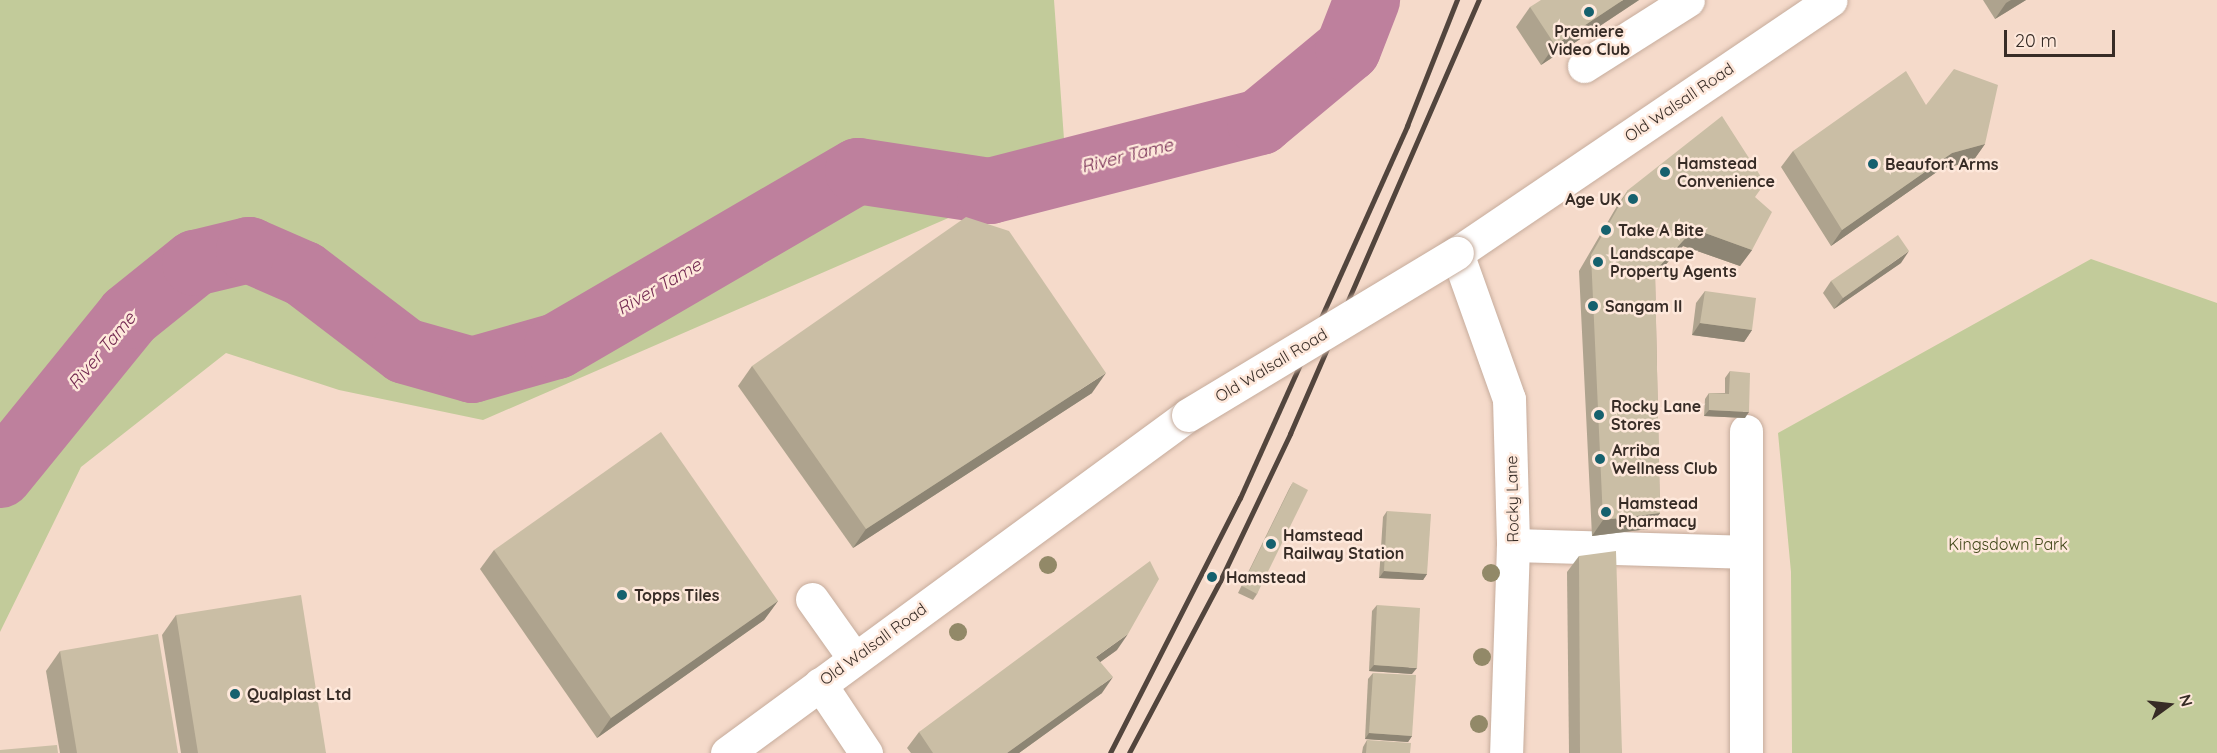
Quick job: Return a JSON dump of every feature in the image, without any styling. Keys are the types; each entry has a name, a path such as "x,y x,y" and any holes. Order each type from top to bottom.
{"main road":[{"path":"1584,66 1688,0"},
{"name":"Old Walsall Road","path":"727,753 1188,415 1457,253 1830,0"},
{"name":"Rocky Lane","path":"1457,253 1509,399 1513,545 1506,753"},
{"path":"1746,431 1743,552 1746,753"},
{"path":"1513,545 1743,552"},
{"path":"812,599 854,658"},
{"path":"820,684 866,753"}],"green space":[{"path":"0,0 1054,0 1066,167 483,420 339,390 226,353 81,467 0,632"},
{"name":"Kingsdown Park","path":"2091,259 2217,303 2217,753 1792,753 1791,572 1778,433"}],"building":[{"path":"1541,0 1623,0 1555,45 1530,7"},
{"name":"Beaufort Arms","path":"1954,69 1998,85 1985,144 1952,153 1842,230 1793,151 1906,71 1926,105"},
{"path":"1722,116 1765,183 1755,197 1772,212 1752,250 1694,229 1655,271 1660,513 1603,520 1591,255 1628,190"},
{"path":"966,217 1009,231 1106,373 866,529 752,366"},
{"path":"1898,235 1909,251 1843,298 1831,281"},
{"path":"1705,291 1756,298 1752,330 1700,323"},
{"path":"1730,371 1750,373 1749,412 1709,410 1709,393 1729,394"},
{"name":"Topps Tiles","path":"661,432 778,601 611,718 494,550"},
{"name":"Hamstead Railway Station","path":"1293,482 1308,490 1257,594 1242,586"},
{"path":"1387,511 1431,514 1427,574 1384,571"},
{"path":"1616,551 1622,753 1580,753 1579,556"},
{"path":"1150,561 1159,579 1128,634 1096,657 1113,677 1007,753 933,753 919,732"},
{"name":"Qualplast Ltd","path":"301,595 326,753 198,753 176,615"},
{"path":"1377,605 1420,608 1417,668 1374,665"},
{"path":"158,634 178,753 77,753 60,651"},
{"path":"1373,673 1416,675 1412,736 1369,733"},
{"path":"1367,740 1411,743 1410,753 1366,753"},
{"path":"57,745 58,753 0,753 0,750"}],"waterway":[{"name":"River Tame","path":"0,475 129,316 195,263 249,250 304,274 405,351 472,370 557,346 858,171 990,191 1260,122 1348,49 1367,0"}],"railway":[{"path":"1110,753 1240,498 1407,126 1457,0"},
{"path":"1129,753 1220,581 1290,434 1479,0"}],"place":[{"name":"Premiere Video Club","path":"1589,12"},
{"name":"Beaufort Arms","path":"1873,164"},
{"name":"Hamstead Convenience","path":"1665,172"},
{"name":"Age UK","path":"1633,199"},
{"name":"Take A Bite","path":"1606,230"},
{"name":"Landscape Property Agents","path":"1598,262"},
{"name":"Sangam II","path":"1593,306"},
{"name":"Rocky Lane Stores","path":"1599,415"},
{"name":"Arriba Wellness Club","path":"1600,459"},
{"name":"Hamstead Pharmacy","path":"1606,512"},
{"name":"Hamstead Railway Station","path":"1271,544"},
{"name":"Hamstead","path":"1212,577"},
{"name":"Topps Tiles","path":"622,595"},
{"name":"Qualplast Ltd","path":"235,694"}]}
